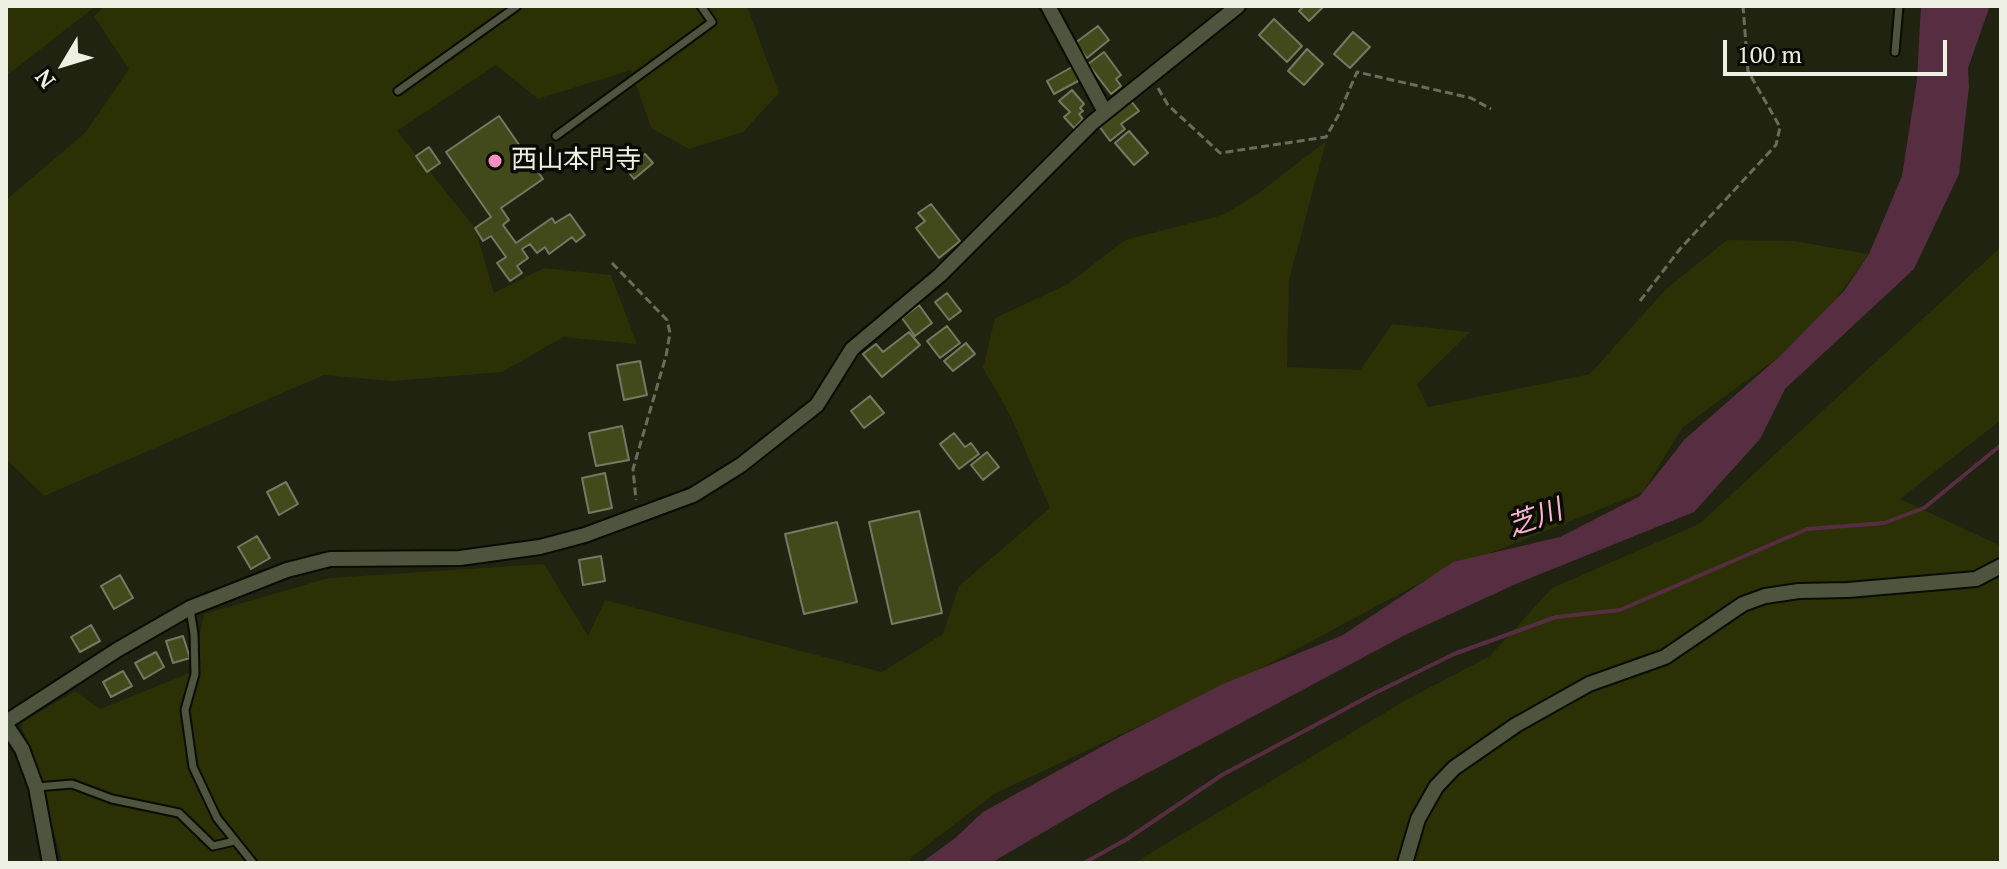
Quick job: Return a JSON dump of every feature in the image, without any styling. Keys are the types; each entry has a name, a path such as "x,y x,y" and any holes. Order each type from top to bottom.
{"street":[{"path":"1048,6 1105,112"},
{"path":"50,863 36,787 22,749 6,724 117,650 190,608 287,570 330,559 460,558 540,547 693,495 741,465 817,405 852,349 940,275 1105,112 1238,6"},
{"path":"1405,863 1418,819 1436,787 1454,768 1516,725 1589,684 1665,657 1743,604 1765,596 1799,591 1976,579 2001,566"}],"lane":[{"path":"398,91 517,6"},
{"path":"556,136 712,22 701,6"},
{"path":"1895,52 1899,6"},
{"path":"190,608 195,674 185,710 193,767 217,818 253,863"},
{"path":"36,787 72,784 112,799 179,813 213,846 235,841"}],"path":[{"path":"1640,301 1680,249 1776,145 1780,127 1748,71 1743,6"},
{"path":"1150,75 1168,105 1220,153 1326,137 1357,72 1471,98 1491,109"},
{"path":"612,263 667,320 670,333 633,469 638,516"}],"green space":[{"path":"6,6 96,6 6,76"},
{"path":"105,6 747,6 779,93 743,132 689,149 651,128 631,70 538,99 496,65 397,131 475,228 494,293 544,268 611,275 637,344 563,337 502,372 392,381 324,375 44,496 6,459 6,200 86,132 129,69 94,16"},
{"path":"1326,141 1289,280 1287,367 1360,370 1392,324 1470,332 1417,384 1428,407 1590,374 1666,289 1727,240 1794,241 1869,254 1836,299 1780,356 1682,428 1643,492 1431,577 1256,671 994,794 908,863 63,863 21,723 75,691 100,709 192,672 204,614 329,578 544,564 588,636 605,600 882,672 943,634 959,586 1050,508 1010,415 983,368 995,318 1068,284 1125,240 1223,215 1259,193"},
{"path":"2001,247 2001,420 1900,499 2001,546 2001,863 1134,863 1406,700 1490,656 1552,588 1699,524"}],"shaded area":[{"path":"1921,6 1965,6 1969,87 1959,174 1914,269 1785,389 1760,439 1694,512 1518,583 1407,634 1114,791 991,863 921,863 954,839 983,812 1221,685 1343,635 1453,562 1560,537 1640,496 1685,439 1780,356 1844,291 1869,254 1902,176 1917,80"}],"building":[{"path":"1304,6 1324,6 1309,21 1299,11"},
{"path":"1274,19 1302,46 1287,62 1259,35"},
{"path":"1098,26 1109,40 1087,58 1075,43"},
{"path":"1353,32 1370,47 1350,68 1334,54"},
{"path":"1307,49 1323,64 1304,85 1288,71"},
{"path":"1104,52 1121,75 1116,79 1121,86 1111,94 1088,64"},
{"path":"1072,67 1080,80 1054,94 1047,81"},
{"path":"1072,90 1084,104 1079,114 1083,119 1074,128 1064,117 1070,112 1059,101"},
{"path":"1131,101 1139,111 1121,124 1125,129 1110,141 1099,126"},
{"path":"499,116 543,179 501,208 509,220 503,225 516,243 552,218 555,223 570,214 585,235 576,242 572,237 549,254 545,247 537,253 530,244 522,249 528,258 517,266 522,273 510,281 497,263 506,257 491,236 483,241 475,228 491,217 446,152"},
{"path":"1129,131 1148,153 1134,165 1115,143"},
{"path":"429,147 440,163 427,172 416,156"},
{"path":"645,154 653,163 634,179 626,169"},
{"path":"931,204 960,241 939,258 916,228 925,221 918,213"},
{"path":"947,293 961,311 949,320 935,302"},
{"path":"919,305 932,323 915,336 902,318"},
{"path":"947,326 960,343 940,358 927,341"},
{"path":"909,332 920,345 882,377 863,354 876,344 883,352"},
{"path":"966,343 975,354 953,371 944,361"},
{"path":"640,361 647,395 624,400 617,365"},
{"path":"870,396 884,413 864,428 851,411"},
{"path":"622,426 629,460 596,466 589,433"},
{"path":"954,433 965,447 971,443 979,454 959,469 940,444"},
{"path":"987,452 999,467 983,480 971,465"},
{"path":"605,473 612,508 589,513 582,478"},
{"path":"286,482 298,504 279,515 267,492"},
{"path":"919,511 942,613 892,624 869,522"},
{"path":"837,522 857,602 804,614 785,534"},
{"path":"257,536 270,558 251,569 238,547"},
{"path":"601,556 605,581 583,585 579,560"},
{"path":"120,575 133,598 114,609 101,586"},
{"path":"91,625 100,641 80,652 71,637"},
{"path":"183,636 190,658 173,663 166,641"},
{"path":"156,652 164,667 144,679 135,663"},
{"path":"123,671 132,686 111,697 103,682"}],"waterway":[{"name":"芝川","path":"1954,69 1976,6"},
{"path":"1084,863 1127,839 1222,775 1454,654 1556,617 1620,610 1807,529 1884,523 1924,508 2001,445"}],"place":[{"name":"西山本門寺","path":"495,161"}]}
